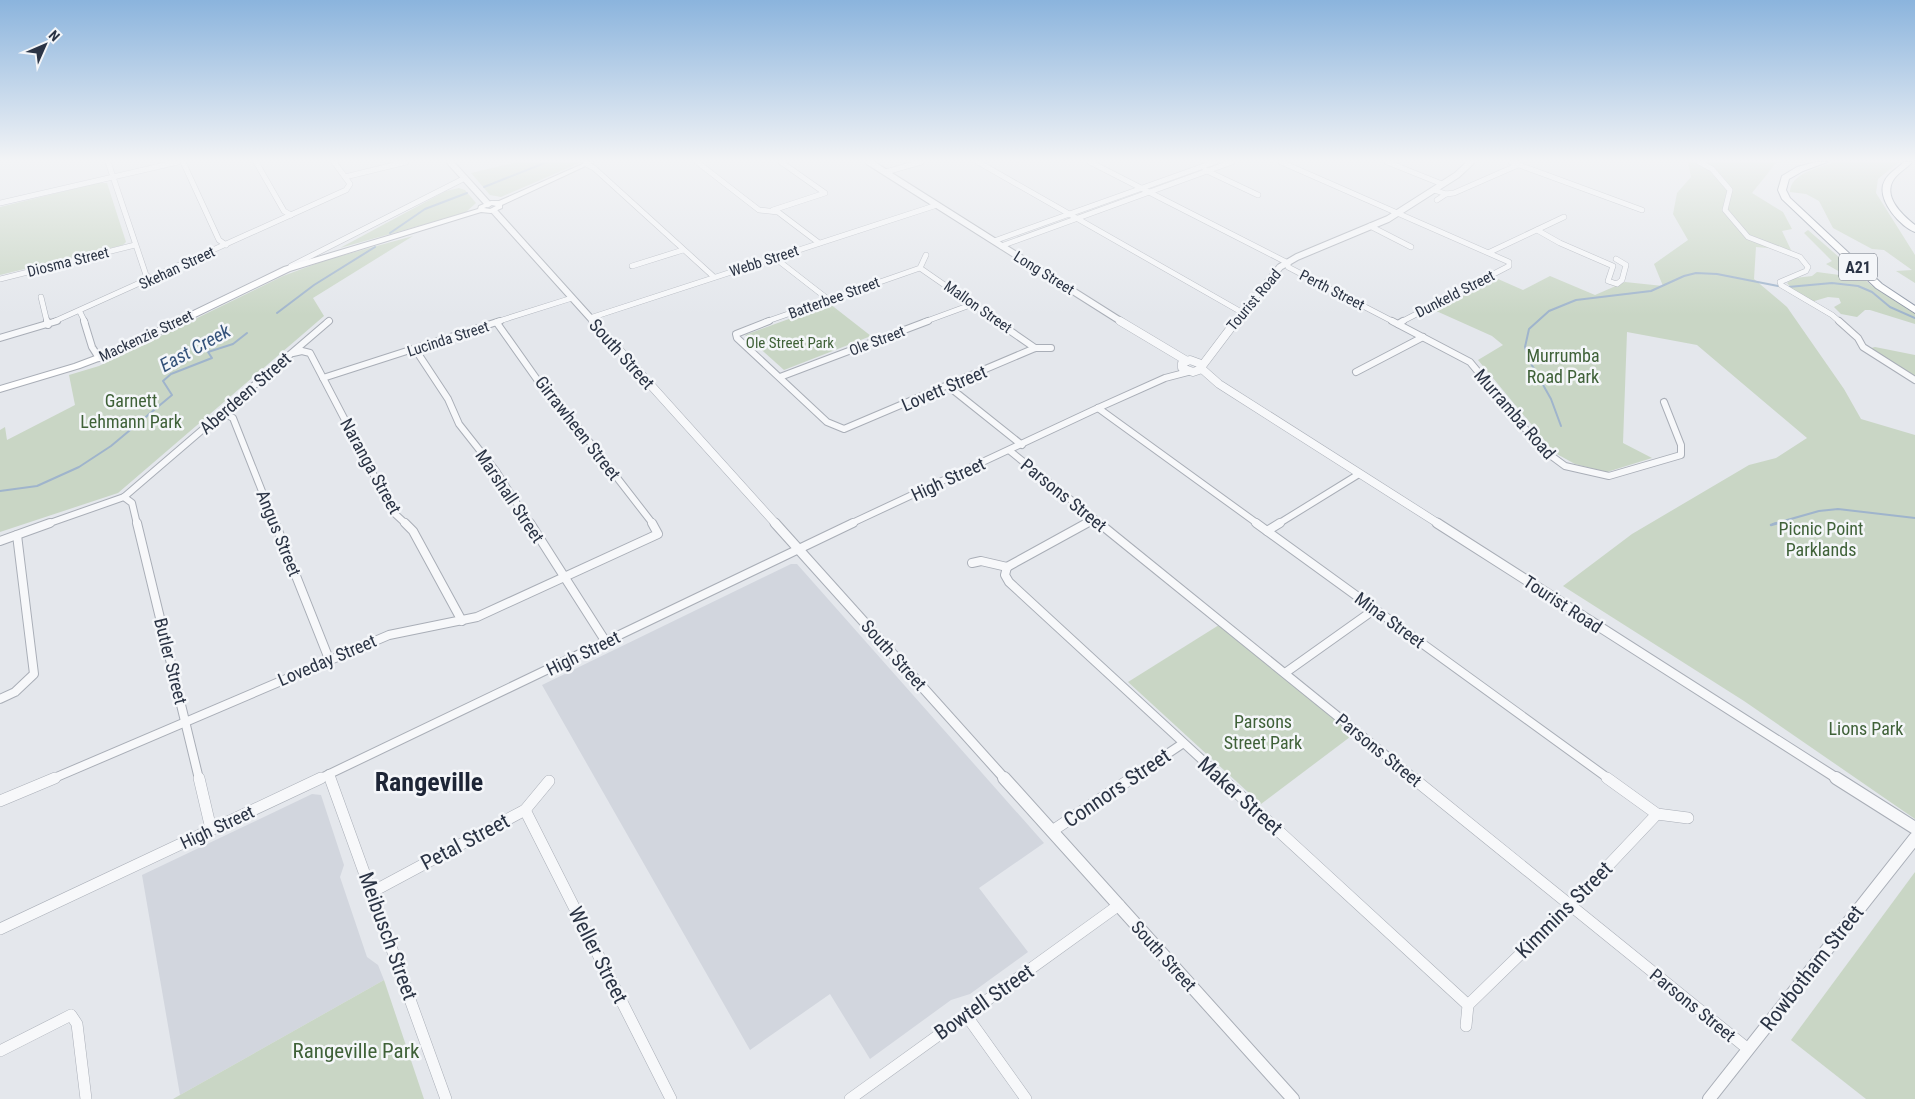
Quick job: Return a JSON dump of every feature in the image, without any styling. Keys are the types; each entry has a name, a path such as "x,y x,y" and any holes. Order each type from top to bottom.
{"highway":[{"name":"A21","path":"1801,213 1879,286 1915,310"},
{"path":"1897,213 1915,230"}],"main road":[{"name":"Mackenzie Street","path":"0,389 99,358 328,251 469,213"}],"street":[{"path":"125,213 146,275 152,279"},
{"path":"207,213 219,240 226,245"},
{"name":"Skehan Street","path":"0,338 57,322 295,213"},
{"name":"Mackenzie Street","path":"328,251 399,213"},
{"name":"South Street","path":"500,213 572,298 800,548 1293,1099"},
{"path":"643,213 714,277"},
{"path":"778,213 819,243"},
{"name":"Webb Street","path":"590,318 911,213"},
{"name":"Long Street","path":"950,213 1192,366"},
{"path":"1001,246 1089,213"},
{"name":"Perth Street","path":"1191,213 1288,263 1290,268 1470,362"},
{"name":"Tourist Road","path":"1396,213 1288,263 1275,271 1212,350 1192,366 1915,828"},
{"path":"1402,213 1490,252 1564,217"},
{"path":"1727,213 1744,234 1800,257 1808,267 1800,274 1780,282 1781,285 1832,315 1858,338 1863,347 1915,380"},
{"path":"994,241 1070,214 1243,313"},
{"path":"1370,226 1411,247"},
{"path":"1537,230 1560,243 1613,266 1614,268 1608,281 1617,284 1622,280 1626,265 1616,259"},
{"name":"Diosma Street","path":"0,279 135,246"},
{"path":"632,266 683,250"},
{"name":"Dunkeld Street","path":"1398,324 1509,266 1509,262 1490,252"},
{"path":"920,268 926,255"},
{"path":"775,258 828,300"},
{"name":"Batterbee Street","path":"780,377 736,334 920,268"},
{"name":"Mallon Street","path":"920,268 1035,348"},
{"path":"41,297 48,325"},
{"name":"Lucinda Street","path":"323,378 572,298"},
{"name":"Ole Street","path":"780,377 973,304"},
{"path":"80,312 85,322 91,351 99,358"},
{"path":"57,322 75,319 85,322"},
{"name":"Aberdeen Street","path":"0,541 124,497 329,321"},
{"name":"Girrawheen Street","path":"497,323 531,368 553,402 577,426 656,528 658,534"},
{"path":"1356,372 1423,337"},
{"name":"Lovett Street","path":"780,377 827,422 837,428 851,427 1035,348 1051,348"},
{"name":"Marshall Street","path":"416,349 448,399 459,424 496,471 606,642"},
{"name":"Naranga Street","path":"289,355 298,352 310,353 393,512 413,531 462,621"},
{"name":"Murramba Road","path":"1470,362 1542,450 1554,460 1597,475 1609,476 1681,455 1681,445 1664,402"},
{"name":"High Street","path":"0,929 329,774 800,548 1192,366"},
{"path":"948,386 1022,444"},
{"name":"Mina Street","path":"1098,408 1657,814 1688,818"},
{"name":"Angus Street","path":"223,412 233,418 329,659"},
{"name":"Parsons Street","path":"1010,451 1748,1049"},
{"path":"1267,531 1360,474"},
{"name":"Butler Street","path":"124,497 132,503 211,829"},
{"path":"972,563 981,562 1006,567 1094,519"},
{"name":"Loveday Street","path":"0,801 329,659 403,630 477,617 658,534"},
{"path":"0,699 15,692 34,674 17,535"},
{"name":"Maker Street","path":"1006,567 1005,575 1009,582 1182,744 1468,1005"},
{"path":"1285,673 1376,609"},
{"name":"Connors Street","path":"1052,831 1182,744"},
{"name":"Meibusch Street","path":"329,774 446,1099"},
{"name":"Petal Street","path":"372,892 525,810 549,781"},
{"name":"Weller Street","path":"525,810 671,1099"},
{"name":"Kimmins Street","path":"1468,1005 1570,906 1657,814"},
{"name":"Rowbotham Street","path":"1709,1099 1915,838"},
{"name":"Bowtell Street","path":"850,1099 1118,905"},
{"path":"1466,1026 1468,1005"},
{"path":"966,1015 1026,1099"},
{"path":"0,1050 71,1016 77,1024 86,1099"}],"shaded area":[{"path":"791,564 797,564 1044,843 979,888 1028,952 970,994 951,1000 870,1059 830,994 750,1050 542,685"},
{"path":"312,794 321,795 344,865 340,877 367,957 378,965 384,980 180,1095 142,875"}],"green space":[{"path":"0,213 117,213 126,242 123,245 0,275"},
{"path":"405,213 464,213 340,248"},
{"path":"1784,213 1792,229 1782,231 1791,250 1756,247 1754,279 1787,307 1844,389 1861,419 1915,435 1915,819 1744,701 1563,586 1632,534 1749,465 1776,458 1807,438 1697,345 1627,332 1623,443 1652,458 1607,472 1575,464 1555,453 1478,360 1503,345 1492,336 1434,310 1498,279 1523,290 1550,276 1595,295 1625,282 1663,286 1654,264 1688,240 1673,214"},
{"path":"1825,213 1889,213 1915,255 1915,283 1896,271 1912,270 1884,250 1872,249 1833,228"},
{"path":"1808,230 1872,286 1915,314 1915,324 1870,310 1865,310 1857,317 1841,314 1834,307 1841,303 1839,298 1828,297 1811,302 1794,291 1787,283 1795,278 1812,276 1817,272 1847,276 1826,264 1832,261 1804,233"},
{"name":"Garnett Lehmann Park","path":"413,236 313,298 324,316 118,493 0,532 0,430 5,427 7,440 75,405 69,375 99,366 283,276 326,260"},
{"name":"Ole Street Park","path":"830,304 871,336 784,370 745,335"},
{"path":"1875,347 1915,355 1915,377 1872,350 1871,348"},
{"name":"Parsons Street Park","path":"1219,625 1354,734 1261,804 1128,682"},
{"path":"1915,872 1915,1099 1866,1099 1791,1040"},
{"name":"Rangeville Park","path":"384,980 424,1099 173,1099 180,1095"}],"waterway":[{"name":"East Creek","path":"390,233 419,213"},
{"name":"East Creek","path":"277,313 314,285 375,247"},
{"path":"1561,426 1551,399 1529,360 1525,347 1529,329 1549,311 1576,300 1651,291 1684,276 1696,273 1717,274 1778,286"},
{"path":"1788,287 1832,283 1858,286 1872,292 1890,307 1915,318"},
{"name":"East Creek","path":"0,491 37,486 79,467 111,446 172,395 163,381 171,374 212,358 208,352 233,344 247,333"},
{"path":"1773,524 1819,511 1838,509 1915,518"},
{"path":"1771,525 1778,523"}],"district":[{"name":"Rangeville","path":"429,782"}],"park label":[{"name":"Murrumba Road Park","path":"1563,365"},
{"name":"Picnic Point Parklands","path":"1821,538"},
{"name":"Lions Park","path":"1866,728"}]}
